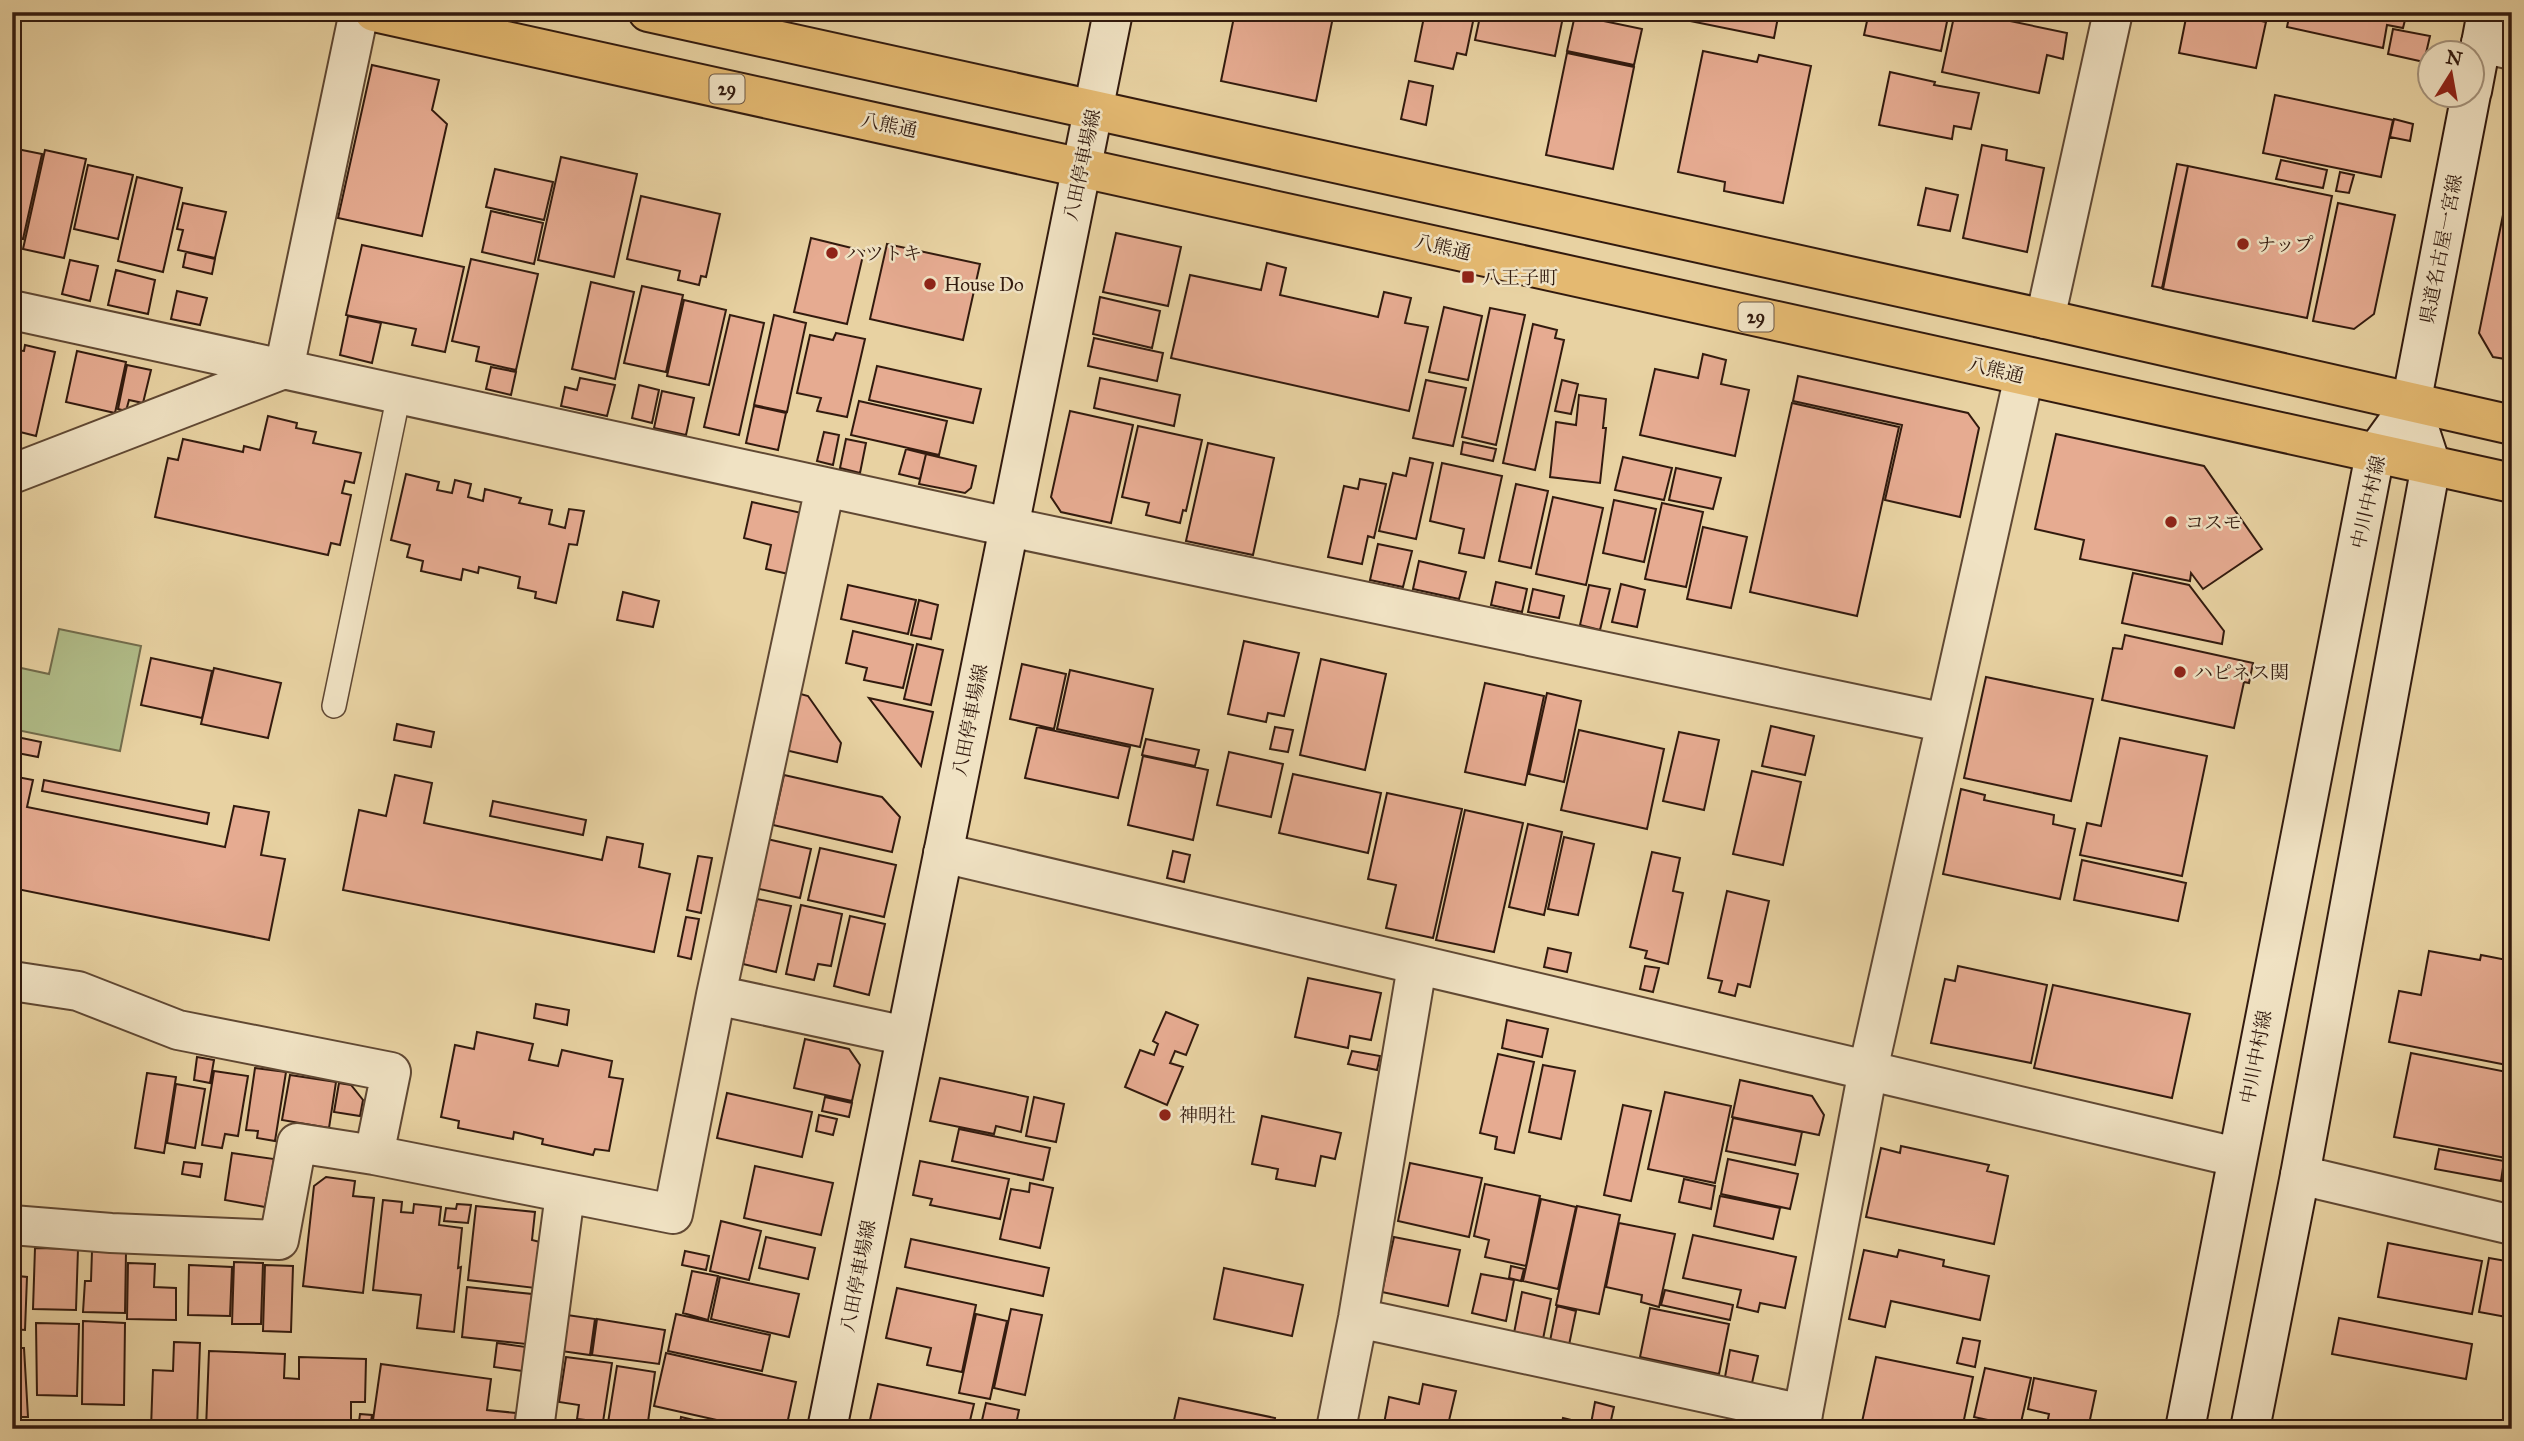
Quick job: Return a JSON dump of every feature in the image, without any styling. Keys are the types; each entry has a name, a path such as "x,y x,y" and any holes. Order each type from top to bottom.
{"main road":[{"name":"八熊通","path":"374,12 2512,483"},
{"path":"648,12 2045,319 2512,425"}],"street":[{"path":"284,369 359,12"},
{"name":"八田停車場線","path":"827,1429 1113,12"},
{"path":"2045,319 2113,12"},
{"name":"県道名古屋一宮線","path":"2486,53 2493,35"},
{"name":"県道名古屋一宮線","path":"2411,404 2468,108"},
{"path":"12,310 1009,527 1946,723"},
{"path":"12,474 284,369"},
{"path":"1358,1318 1801,1421 1868,1070 2024,376"},
{"path":"2250,1429 2300,1175 2431,465 2411,404"},
{"name":"中川中村線","path":"2185,1429 2375,454 2411,404"},
{"path":"12,1225 111,1233 279,1240 297,1143 374,1155 673,1214 716,995 825,487"},
{"path":"943,853 2236,1157"},
{"path":"1336,1429 1358,1318 1417,966"},
{"path":"12,981 78,991 178,1030 391,1072 374,1155"},
{"path":"716,995 906,1036"},
{"path":"2300,1175 2512,1225"},
{"path":"534,1429 565,1194"}],"lane":[{"path":"334,706 399,394"}],"green space":[{"path":"59,629 141,646 120,751 12,729 12,666 49,674"}],"building":[{"path":"1235,12 1334,12 1316,101 1221,81"},
{"path":"1425,12 1475,12 1466,55 1457,53 1453,69 1415,61"},
{"path":"1481,12 1564,12 1555,56 1475,40"},
{"path":"1692,12 1779,12 1774,38 1690,21"},
{"path":"1869,12 1949,12 1941,51 1864,35"},
{"path":"1955,12 1967,12 2067,33 2063,59 2047,55 2039,93 1942,72"},
{"path":"2198,12 2219,12 2266,22 2256,68 2179,53 2186,18 2197,20"},
{"path":"2290,12 2407,12 2403,28 2387,25 2383,48 2287,27"},
{"path":"1575,15 1642,29 1634,65 1567,51"},
{"path":"2393,29 2430,36 2416,38 2416,60 2388,54"},
{"path":"1703,51 1757,62 1759,55 1811,66 1783,203 1724,191 1725,182 1678,172"},
{"path":"1567,53 1634,67 1613,169 1546,155"},
{"path":"372,65 439,80 432,110 447,124 422,236 338,218"},
{"path":"1890,72 1935,82 1934,85 1979,93 1971,129 1954,126 1952,139 1879,125"},
{"path":"1409,81 1433,86 1426,125 1401,119"},
{"path":"2275,95 2393,120 2381,177 2263,153"},
{"path":"2394,119 2413,124 2410,141 2390,137"},
{"path":"1982,145 2007,150 2006,160 2044,168 2027,252 1963,238"},
{"path":"12,148 42,154 23,239 12,237"},
{"path":"45,150 86,159 64,258 23,249"},
{"path":"561,157 637,174 614,277 538,260"},
{"path":"2281,160 2327,170 2323,188 2276,179"},
{"path":"2177,164 2188,166 2162,288 2152,286"},
{"path":"88,165 133,175 118,239 74,229"},
{"path":"2188,166 2332,196 2307,318 2163,289"},
{"path":"495,169 553,182 544,220 486,207"},
{"path":"2340,172 2354,175 2349,193 2336,191"},
{"path":"137,177 182,188 163,272 118,261"},
{"path":"1926,188 1958,195 1950,231 1918,225"},
{"path":"641,196 720,214 706,277 701,276 699,285 678,280 680,271 627,259"},
{"path":"183,203 226,212 215,258 178,250 183,230 177,229"},
{"path":"2338,203 2395,215 2374,314 2354,329 2313,321"},
{"path":"2504,210 2512,212 2512,360 2493,357 2479,333"},
{"path":"491,211 543,223 534,264 482,252"},
{"path":"1116,233 1181,247 1168,306 1103,292"},
{"path":"811,238 864,251 847,324 794,312"},
{"path":"887,244 980,264 963,340 870,319"},
{"path":"362,245 464,267 445,352 412,345 416,329 346,315"},
{"path":"186,252 215,259 212,274 183,267"},
{"path":"471,259 538,274 516,370 476,361 479,347 452,341"},
{"path":"70,260 98,266 90,301 62,294"},
{"path":"1267,263 1286,268 1280,295 1378,317 1384,292 1411,298 1405,323 1428,327 1409,411 1171,358 1190,275 1261,290"},
{"path":"116,270 155,280 148,314 108,305"},
{"path":"591,282 634,292 615,379 572,369"},
{"path":"642,286 683,295 666,372 624,363"},
{"path":"177,291 207,298 200,325 171,319"},
{"path":"1100,297 1160,311 1152,348 1093,334"},
{"path":"684,300 726,310 709,385 667,376"},
{"path":"1444,307 1482,316 1468,380 1429,372"},
{"path":"1490,308 1525,315 1496,445 1462,437"},
{"path":"730,315 764,323 739,435 704,427"},
{"path":"774,315 806,323 787,412 754,405"},
{"path":"348,316 381,323 372,363 340,355"},
{"path":"1533,324 1557,330 1555,338 1564,340 1535,470 1503,463"},
{"path":"836,333 865,339 847,417 817,411 821,398 797,393 810,335 833,340"},
{"path":"1094,338 1163,353 1157,381 1088,366"},
{"path":"25,345 55,352 36,436 12,430 12,356 14,350 24,351"},
{"path":"77,351 126,362 115,413 66,402"},
{"path":"1703,354 1726,360 1721,384 1749,390 1735,456 1640,435 1655,369 1698,378"},
{"path":"127,365 151,370 143,403 129,400 126,411 118,409"},
{"path":"877,366 981,389 973,423 869,400"},
{"path":"491,367 516,372 511,395 486,389"},
{"path":"1798,376 1968,413 1979,428 1960,517 1885,500 1902,425 1793,401"},
{"path":"580,378 615,385 607,416 561,406 565,387 577,390"},
{"path":"1100,378 1180,395 1174,426 1094,408"},
{"path":"1426,380 1466,388 1453,446 1413,438"},
{"path":"1562,380 1578,384 1571,414 1555,411"},
{"path":"639,385 659,390 652,423 632,418"},
{"path":"662,391 694,398 686,435 654,428"},
{"path":"1579,395 1606,399 1600,483 1550,477 1556,422 1576,425"},
{"path":"859,401 947,421 939,455 851,435"},
{"path":"1792,403 1899,427 1857,616 1750,592"},
{"path":"754,406 786,413 778,450 746,443"},
{"path":"1070,411 1133,425 1111,523 1061,512 1051,497"},
{"path":"268,416 297,423 296,428 316,432 313,443 361,453 354,483 345,481 342,493 351,495 340,545 331,543 328,555 155,517 168,458 178,460 183,439 243,452 244,446 260,450"},
{"path":"1138,426 1202,440 1186,511 1183,510 1180,523 1146,515 1149,503 1122,497"},
{"path":"824,432 839,435 833,465 817,461"},
{"path":"2056,434 2204,466 2262,549 2203,589 2191,573 2190,581 2080,559 2084,540 2035,529"},
{"path":"846,439 866,443 860,473 840,468"},
{"path":"1463,442 1496,449 1493,461 1461,454"},
{"path":"1208,443 1274,458 1253,555 1186,541"},
{"path":"906,449 926,454 920,479 899,474"},
{"path":"926,454 976,466 971,488 965,493 919,484"},
{"path":"1623,457 1672,468 1664,500 1615,490"},
{"path":"1410,458 1433,463 1416,539 1379,531 1393,473 1406,476"},
{"path":"1442,463 1502,476 1484,558 1459,553 1464,529 1430,521"},
{"path":"1676,468 1721,478 1713,509 1669,500"},
{"path":"406,474 439,482 437,490 452,493 455,480 471,484 468,497 483,501 485,489 521,498 519,503 552,510 549,524 565,528 569,509 584,511 577,545 569,544 556,603 535,598 536,592 518,588 520,577 479,567 478,573 463,569 461,580 421,571 423,561 407,557 410,545 391,540"},
{"path":"1360,479 1386,484 1374,538 1368,536 1362,564 1328,557 1344,486 1358,489"},
{"path":"1516,484 1548,491 1531,568 1499,561"},
{"path":"1553,497 1603,508 1586,585 1536,574"},
{"path":"1614,500 1656,509 1644,562 1603,553"},
{"path":"752,502 806,514 793,575 766,569 771,545 744,538"},
{"path":"1662,503 1703,512 1686,587 1645,579"},
{"path":"1703,527 1747,537 1731,608 1687,599"},
{"path":"1378,544 1412,551 1403,587 1370,580"},
{"path":"1419,561 1466,572 1459,599 1413,589"},
{"path":"2133,573 2189,585 2224,631 2222,644 2122,623"},
{"path":"1496,582 1527,589 1522,612 1491,605"},
{"path":"1621,584 1645,590 1637,627 1612,622"},
{"path":"848,585 916,600 908,634 841,619"},
{"path":"1589,585 1610,589 1600,630 1580,625"},
{"path":"1533,589 1564,596 1559,618 1528,612"},
{"path":"623,592 659,601 653,627 617,620"},
{"path":"919,600 938,605 931,639 911,635"},
{"path":"853,631 913,645 903,688 864,680 867,668 846,663"},
{"name":"ハピネス関","path":"2125,635 2253,663 2249,683 2244,682 2234,728 2102,700 2113,648 2122,649"},
{"path":"1244,641 1299,653 1284,716 1268,713 1266,722 1228,714"},
{"path":"917,644 943,650 931,705 904,699"},
{"path":"151,658 212,671 202,718 141,705"},
{"path":"1321,659 1386,674 1365,770 1300,755"},
{"path":"1022,664 1066,674 1054,729 1010,719"},
{"path":"214,668 281,683 268,738 201,724"},
{"path":"1070,670 1153,689 1140,747 1057,729"},
{"path":"1986,677 2093,699 2071,801 1964,778"},
{"path":"1485,683 1544,696 1525,785 1465,772"},
{"path":"797,693 808,696 841,743 837,762 785,750"},
{"path":"1547,693 1581,701 1564,782 1529,774"},
{"path":"869,698 933,712 921,766"},
{"path":"397,724 434,732 431,747 394,740"},
{"path":"1771,726 1814,736 1805,775 1762,766"},
{"path":"1037,727 1130,747 1118,798 1025,778"},
{"path":"1275,727 1293,730 1288,752 1270,749"},
{"path":"1579,730 1664,749 1647,829 1561,810"},
{"path":"1679,732 1719,740 1704,810 1663,801"},
{"path":"12,736 41,742 38,757 12,752"},
{"path":"2120,738 2207,756 2182,876 2080,855 2087,823 2101,826"},
{"path":"1146,739 1199,750 1195,766 1142,755"},
{"path":"1229,752 1283,764 1271,817 1217,805"},
{"path":"1143,756 1208,770 1193,840 1128,825"},
{"path":"1752,771 1801,782 1783,865 1733,854"},
{"path":"1293,774 1381,793 1368,853 1279,833"},
{"path":"395,775 432,783 424,823 602,860 607,837 643,844 639,867 670,874 654,952 343,890 359,810 386,816"},
{"path":"784,775 882,797 900,817 892,852 773,825"},
{"path":"12,776 33,780 27,807 225,847 234,806 269,812 261,855 285,859 269,940 12,888"},
{"path":"44,780 209,813 207,824 42,791"},
{"path":"1961,789 1985,795 1984,800 2054,815 2053,824 2075,829 2060,899 1943,874"},
{"path":"1387,793 1462,809 1433,938 1386,928 1396,885 1368,879"},
{"path":"493,801 586,820 583,835 490,816"},
{"path":"1465,810 1523,823 1494,952 1436,940"},
{"path":"1528,824 1562,832 1544,915 1509,907"},
{"path":"1564,837 1594,844 1578,915 1548,909"},
{"path":"767,839 811,849 800,898 755,888"},
{"path":"820,848 896,865 884,917 808,900"},
{"path":"1173,851 1190,855 1184,882 1167,878"},
{"path":"1652,852 1680,858 1673,891 1683,893 1668,964 1645,958 1647,951 1630,947"},
{"path":"698,856 712,858 701,913 687,910"},
{"path":"2082,860 2186,883 2178,921 2074,900"},
{"path":"1727,891 1769,901 1750,987 1738,984 1735,996 1719,992 1722,981 1708,978"},
{"path":"757,899 791,906 776,972 743,964"},
{"path":"801,905 842,914 831,966 818,964 814,980 786,974"},
{"path":"850,916 885,924 869,995 834,986"},
{"path":"686,917 699,919 691,959 678,956"},
{"path":"1548,948 1571,953 1567,972 1544,967"},
{"path":"2429,951 2480,960 2481,955 2512,961 2512,1066 2389,1042 2399,991 2421,995"},
{"path":"1645,966 1659,968 1653,992 1640,989"},
{"path":"1958,966 2047,985 2031,1063 1931,1043 1945,979 1955,981"},
{"path":"1308,978 1381,993 1371,1040 1350,1036 1348,1048 1295,1037"},
{"path":"2053,985 2190,1014 2172,1098 2034,1068"},
{"path":"536,1004 569,1010 567,1025 534,1018"},
{"path":"1166,1012 1198,1025 1186,1055 1175,1051 1170,1063 1183,1067 1167,1105 1125,1087 1140,1050 1154,1055 1158,1044 1153,1041"},
{"path":"1507,1020 1548,1029 1542,1057 1502,1048"},
{"path":"477,1032 533,1044 529,1060 558,1066 562,1050 612,1061 609,1077 623,1079 609,1151 595,1149 593,1155 542,1144 543,1139 514,1132 513,1139 458,1128 459,1121 441,1117 455,1045 474,1049"},
{"path":"805,1039 849,1049 860,1065 852,1101 794,1088"},
{"path":"1352,1051 1380,1056 1377,1070 1348,1064"},
{"path":"2411,1053 2512,1073 2512,1125 2506,1158 2394,1137"},
{"path":"1498,1054 1534,1062 1514,1153 1495,1149 1497,1137 1480,1133"},
{"path":"197,1057 214,1060 210,1083 194,1080"},
{"path":"1543,1065 1575,1071 1561,1139 1529,1132"},
{"path":"255,1068 286,1072 275,1141 257,1138 258,1131 246,1130"},
{"path":"214,1071 248,1076 238,1136 225,1134 222,1148 202,1145"},
{"path":"147,1073 176,1077 164,1153 135,1148"},
{"path":"290,1075 336,1082 329,1128 282,1120"},
{"path":"940,1078 1028,1097 1021,1132 996,1126 994,1134 930,1121"},
{"path":"1740,1080 1812,1096 1824,1115 1819,1135 1732,1117"},
{"path":"339,1083 351,1085 363,1100 360,1116 334,1112"},
{"path":"176,1084 205,1089 195,1148 167,1143"},
{"path":"1665,1092 1731,1106 1715,1183 1648,1169"},
{"path":"727,1093 812,1112 802,1157 717,1138"},
{"path":"825,1097 852,1103 849,1117 822,1111"},
{"path":"1034,1097 1064,1104 1056,1142 1026,1136"},
{"path":"1623,1105 1651,1111 1631,1201 1604,1195"},
{"path":"819,1115 837,1119 833,1135 816,1131"},
{"path":"1262,1116 1341,1133 1335,1159 1321,1156 1315,1186 1276,1179 1278,1169 1252,1164"},
{"path":"1733,1118 1802,1132 1795,1165 1726,1151"},
{"path":"959,1129 1050,1148 1043,1180 952,1161"},
{"path":"1901,1146 1989,1165 1987,1171 2008,1176 1994,1244 1866,1217 1881,1148 1900,1153"},
{"path":"2439,1149 2504,1161 2501,1181 2435,1169"},
{"path":"232,1153 274,1159 265,1207 225,1200"},
{"path":"1728,1159 1798,1174 1790,1209 1721,1194"},
{"path":"920,1161 1009,1179 1000,1219 930,1205 932,1199 913,1195"},
{"path":"184,1162 202,1164 200,1177 182,1174"},
{"path":"1410,1163 1482,1178 1469,1237 1398,1221"},
{"path":"755,1166 833,1183 821,1235 744,1218"},
{"path":"326,1177 355,1181 353,1196 374,1198 363,1293 303,1286 314,1186"},
{"path":"1684,1179 1715,1186 1711,1209 1679,1202"},
{"path":"1030,1183 1053,1188 1040,1248 1000,1239 1011,1189 1029,1192"},
{"path":"1485,1184 1540,1196 1526,1266 1485,1257 1489,1240 1474,1236"},
{"path":"1720,1196 1780,1208 1773,1239 1714,1226"},
{"path":"1541,1199 1576,1207 1558,1289 1523,1281"},
{"path":"383,1200 402,1202 401,1212 413,1213 414,1204 441,1207 439,1225 462,1228 454,1332 417,1328 421,1295 373,1290"},
{"path":"457,1204 471,1205 468,1223 444,1221 446,1208 456,1209"},
{"path":"476,1206 535,1212 532,1240 540,1242 535,1288 468,1280"},
{"path":"1577,1206 1620,1215 1599,1314 1556,1305"},
{"path":"721,1221 761,1231 749,1280 710,1271"},
{"path":"1619,1223 1675,1234 1659,1307 1641,1302 1642,1295 1606,1287"},
{"path":"1693,1235 1796,1257 1785,1308 1760,1303 1758,1312 1737,1307 1741,1290 1683,1278"},
{"path":"766,1237 815,1248 808,1279 759,1268"},
{"path":"1394,1237 1460,1250 1448,1306 1382,1292"},
{"path":"911,1239 1049,1268 1043,1296 905,1267"},
{"path":"2388,1243 2482,1261 2472,1314 2378,1297"},
{"path":"35,1248 78,1249 76,1310 33,1309"},
{"path":"1864,1250 1897,1257 1899,1250 1944,1260 1943,1266 1989,1276 1980,1320 1891,1301 1885,1327 1849,1319"},
{"path":"92,1251 126,1252 125,1313 83,1312 85,1281 91,1281"},
{"path":"685,1251 709,1256 706,1270 682,1265"},
{"path":"2489,1258 2512,1262 2512,1318 2479,1312"},
{"path":"12,1260 19,1260 18,1276 27,1277 25,1330 12,1329"},
{"path":"234,1262 263,1263 261,1324 232,1324"},
{"path":"128,1263 155,1264 154,1287 176,1288 176,1320 127,1319"},
{"path":"189,1265 232,1267 230,1316 188,1315"},
{"path":"265,1265 293,1266 291,1332 263,1331"},
{"path":"1511,1266 1524,1269 1521,1281 1509,1278"},
{"path":"1224,1268 1303,1285 1292,1336 1214,1319"},
{"path":"692,1271 718,1276 708,1320 683,1313"},
{"path":"1481,1274 1514,1280 1506,1321 1472,1313"},
{"path":"720,1277 799,1294 789,1337 711,1319"},
{"path":"467,1287 532,1294 526,1344 462,1337"},
{"path":"897,1288 976,1305 962,1372 927,1365 931,1348 886,1338"},
{"path":"1665,1290 1733,1305 1730,1320 1661,1305"},
{"path":"1522,1292 1551,1299 1543,1339 1514,1333"},
{"path":"1557,1306 1576,1311 1569,1345 1550,1341"},
{"path":"1650,1308 1729,1324 1719,1374 1640,1357"},
{"path":"1011,1309 1042,1315 1025,1395 994,1388"},
{"path":"676,1314 770,1335 762,1371 668,1351"},
{"path":"976,1314 1007,1321 990,1399 959,1393"},
{"path":"567,1315 595,1319 590,1355 561,1351"},
{"path":"2339,1318 2472,1344 2466,1379 2332,1354"},
{"path":"597,1319 665,1330 659,1364 592,1355"},
{"path":"83,1321 125,1323 124,1405 82,1404"},
{"path":"36,1323 79,1324 77,1396 37,1395"},
{"path":"1963,1338 1980,1341 1975,1367 1957,1363"},
{"path":"174,1342 200,1343 197,1429 151,1429 153,1370 173,1371"},
{"path":"497,1343 526,1347 523,1371 494,1367"},
{"path":"12,1348 24,1348 28,1417 12,1417"},
{"path":"1730,1350 1758,1356 1752,1383 1725,1377"},
{"path":"209,1351 285,1354 284,1378 299,1379 299,1357 366,1359 365,1402 351,1402 351,1429 206,1429"},
{"path":"666,1353 796,1382 786,1429 757,1429 654,1406"},
{"path":"566,1357 612,1363 603,1422 577,1419 579,1405 559,1402"},
{"path":"1876,1357 1973,1377 1962,1429 1894,1429 1862,1422"},
{"path":"381,1364 491,1379 487,1410 516,1413 514,1429 372,1427"},
{"path":"617,1366 655,1372 647,1429 607,1429"},
{"path":"1985,1368 2031,1378 2020,1427 1974,1417"},
{"path":"2034,1378 2096,1391 2088,1429 2046,1429 2049,1414 2028,1409"},
{"path":"878,1384 974,1404 968,1429 868,1429"},
{"path":"1423,1384 1456,1391 1447,1429 1383,1429 1389,1397 1419,1404"},
{"path":"1179,1398 1275,1418 1273,1429 1172,1429"},
{"path":"1595,1402 1614,1407 1609,1429 1590,1429"},
{"path":"986,1403 1019,1410 1015,1429 980,1429"},
{"path":"360,1414 372,1415 370,1429 358,1429"},
{"path":"681,1417 732,1429 679,1429"},
{"path":"1563,1418 1588,1424 1587,1429 1560,1429"}],"place":[{"name":"ナップ","path":"2243,244"},
{"name":"ハツトキ","path":"832,253"},
{"name":"八王子町","path":"1468,277"},
{"name":"House Do","path":"930,284"},
{"name":"コスモ","path":"2171,522"},
{"name":"ハピネス関","path":"2180,672"},
{"name":"神明社","path":"1165,1115"}]}
